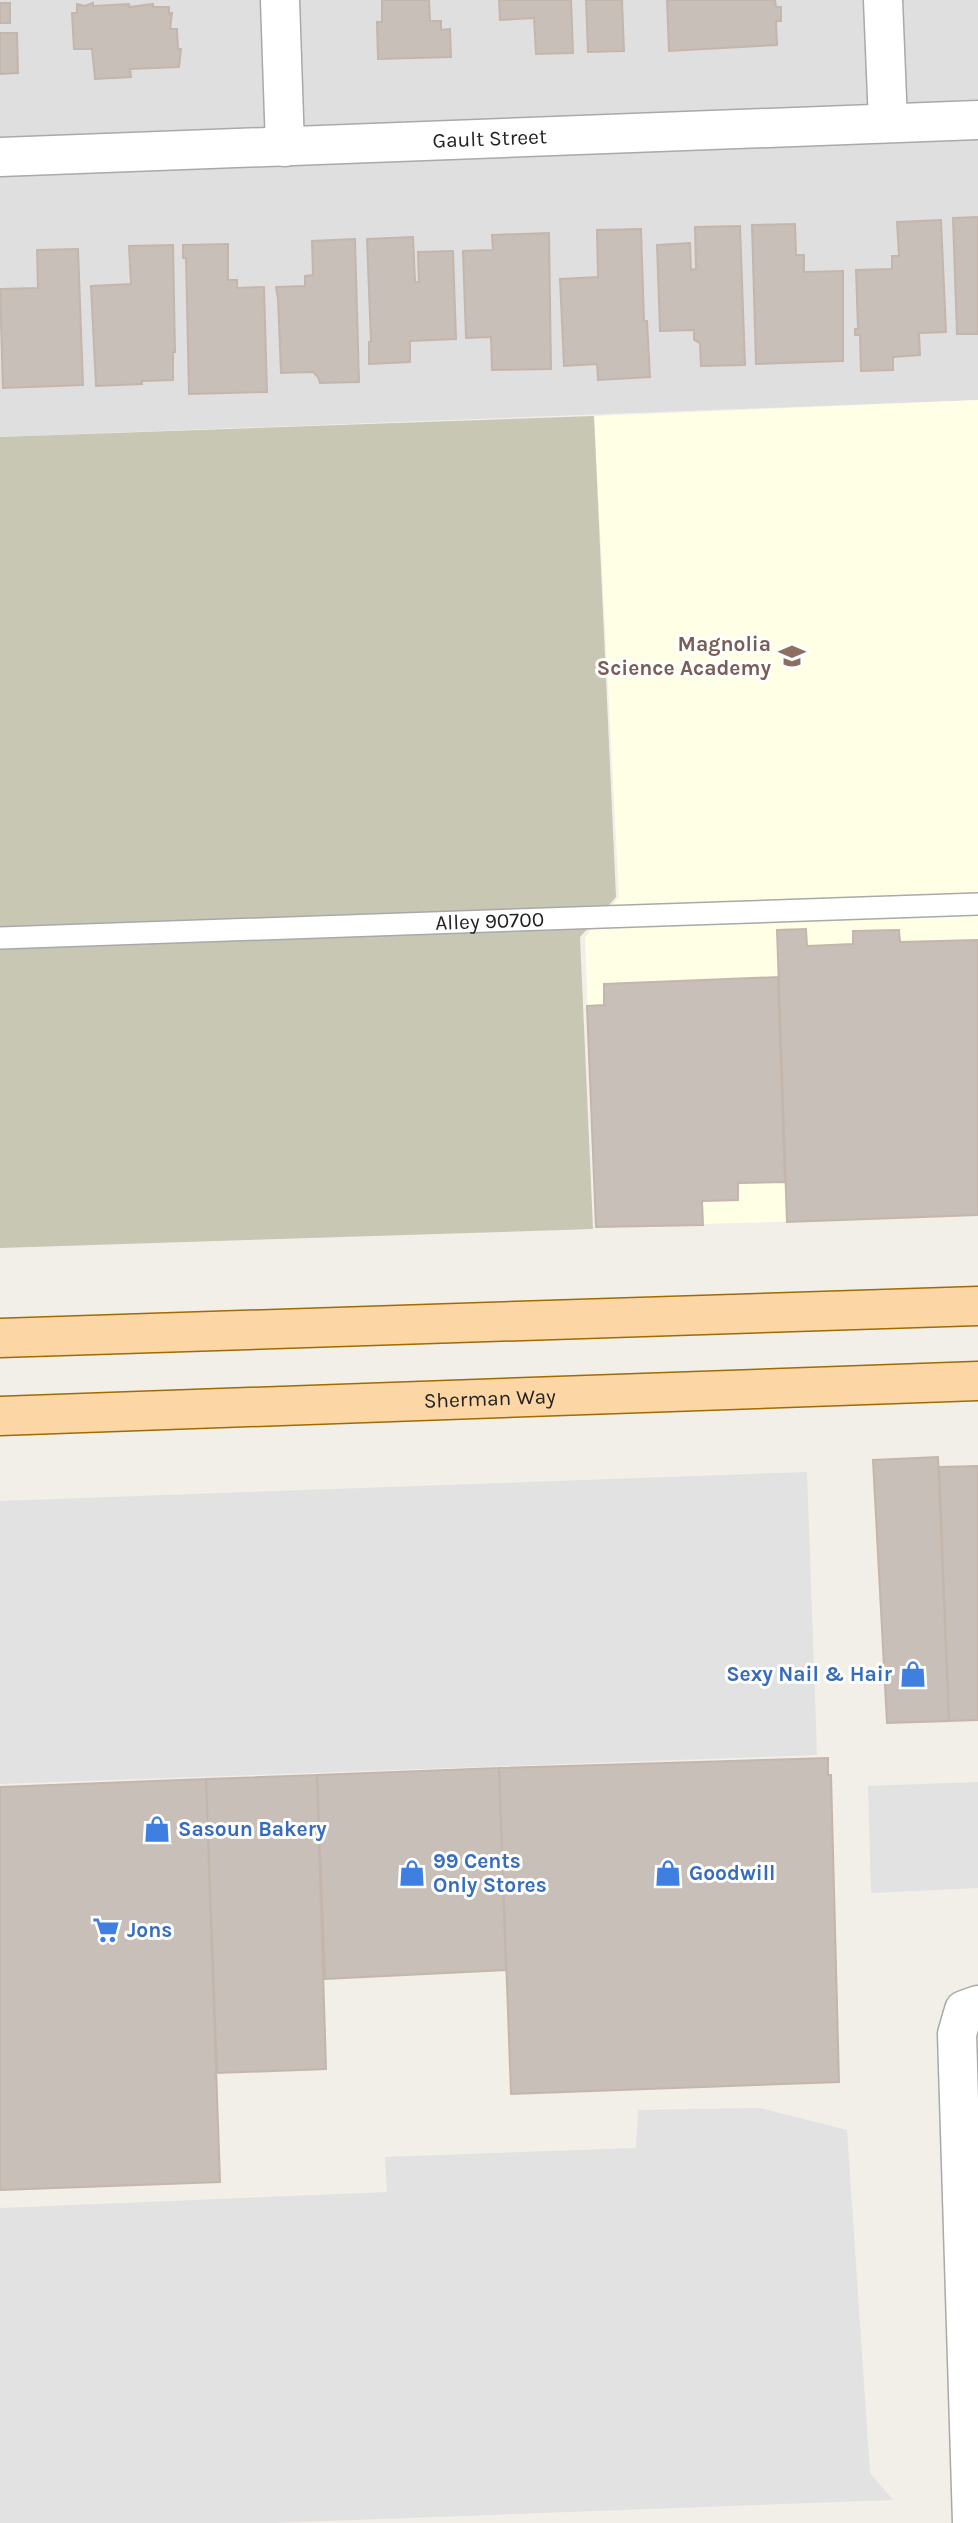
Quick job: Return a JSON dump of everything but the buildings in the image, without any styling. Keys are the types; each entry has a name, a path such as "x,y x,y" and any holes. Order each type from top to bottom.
{"main road":[{"path":"0,1338 978,1306"},
{"name":"Sherman Way","path":"0,1416 978,1381"}],"street":[{"path":"280,0 285,147"},
{"path":"883,0 888,122"},
{"name":"Gault Street","path":"0,157 978,120"},
{"path":"971,2008 957,2034 972,2523"}],"lane":[{"name":"Alley 90700","path":"0,938 978,904"}],"shaded area":[{"path":"0,0 978,0 978,400 0,437"},
{"name":"Magnolia Science Academy","path":"978,400 978,1216 596,1227 585,937 619,897 594,416"},
{"path":"594,416 616,897 580,937 593,1229 0,1248 0,437"},
{"path":"807,1472 817,1755 0,1784 0,1501"},
{"path":"978,1782 978,1888 871,1893 868,1786"},
{"path":"760,2108 847,2130 870,2473 893,2500 273,2523 0,2523 0,2208 387,2192 385,2157 636,2148 638,2110"}],"place":[{"name":"Magnolia Science Academy","path":"792,656"},
{"name":"Sexy Nail & Hair","path":"913,1674"},
{"name":"Sasoun Bakery","path":"157,1829"},
{"name":"99 Cents Only Stores","path":"412,1873"},
{"name":"Goodwill","path":"668,1873"},
{"name":"Jons","path":"106,1930"}]}
